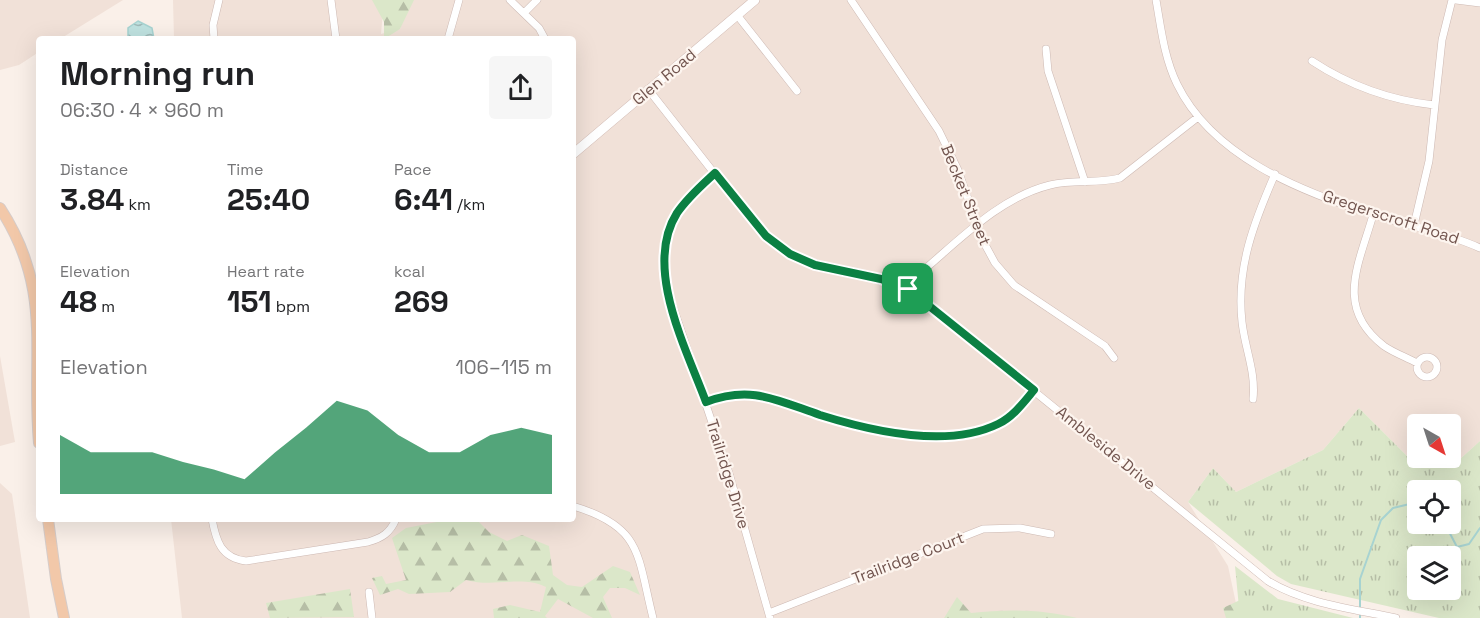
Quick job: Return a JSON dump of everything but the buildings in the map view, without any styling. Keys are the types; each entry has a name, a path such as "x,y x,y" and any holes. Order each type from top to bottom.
{"main road":[{"name":"Glen Road","path":"576,151 755,0"},
{"path":"0,208 20,242 36,301"},
{"path":"36,387 36,412"},
{"path":"48,522 64,618"}],"street":[{"path":"214,36 213,25 219,0"},
{"path":"331,0 336,36"},
{"path":"449,36 459,0"},
{"path":"510,0 543,36"},
{"path":"524,13 537,0"},
{"name":"Becket Street","path":"851,0 939,130 958,170 978,226 995,262 1014,285 1105,346 1114,358"},
{"name":"Gregerscroft Road","path":"1156,0 1170,68 1177,85 1198,117 1236,152 1275,174 1328,199 1480,248"},
{"path":"1414,225 1429,161 1442,39 1454,0 1480,3"},
{"path":"737,15 797,91"},
{"path":"1046,49 1048,71 1085,182"},
{"path":"1312,62 1374,94 1402,101 1434,105"},
{"name":"Ambleside Drive","path":"648,89 766,236 790,254 815,265 881,279 908,289 1268,581 1295,594 1396,618"},
{"path":"908,289 913,279 978,226 1022,194 1052,184 1120,178 1198,117"},
{"name":"Trailridge Drive","path":"715,173 689,196 676,215 666,240 663,261 671,303 729,473 770,616"},
{"path":"1253,399 1255,378 1242,323 1242,277 1252,227 1275,174"},
{"path":"1373,215 1355,280 1353,292 1355,310 1367,332 1386,347 1417,363"},
{"path":"706,402 726,394 752,393 866,428 910,435 956,435 976,433 1000,423 1016,411 1034,390"},
{"path":"576,507 600,514 618,525 630,539 636,552 653,618"},
{"path":"212,522 215,537 223,551 229,557 246,561 368,542 382,538 392,529 395,522"},
{"name":"Trailridge Court","path":"770,616 984,530 1020,528 1052,534"},
{"path":"369,592 372,618"}],"shaded area":[{"path":"0,0 123,0 65,36 36,36 36,54 19,65 0,70"},
{"path":"173,0 384,0 381,34 400,29 410,0 1480,0 1480,441 1461,458 1461,414 1407,414 1407,456 1359,408 1323,450 1236,492 1213,468 1188,502 1228,566 1237,608 1233,618 182,618 171,522 576,522 576,36 174,36"},
{"path":"0,356 15,442 0,446"},
{"path":"0,483 12,494 30,618 0,618"}],"green space":[{"path":"372,0 414,0 400,29 389,36 384,36 384,22"},
{"path":"1359,408 1407,456 1407,468 1461,468 1461,458 1480,441 1480,618 1439,618 1291,584 1277,576 1188,502 1213,468 1236,492 1323,450"},
{"path":"437,522 479,522 489,532 507,541 522,535 549,546 553,575 567,585 582,587 613,566 630,572 640,595 625,588 610,588 603,597 612,618 593,618 558,599 545,616 547,618 494,618 493,609 510,605 540,612 546,587 527,582 487,583 466,580 450,592 409,594 398,589 380,595 372,578 382,576 386,584 406,580 392,538 406,528"},
{"path":"1235,566 1278,599 1353,618 1240,618"},
{"path":"350,589 354,617 270,618 266,603"},
{"path":"1255,593 1330,618 1226,618 1223,608"},
{"path":"957,597 971,613 1024,611 1077,618 944,618"}],"water":[{"path":"138,21 152,28 153,36 128,36 128,28"}],"waterway":[{"path":"1360,618 1360,579 1381,520 1393,508 1407,505"},
{"path":"1450,534 1457,547 1469,544 1480,528"}],"route":[{"path":"715,173 766,236 790,254 815,265 881,279 908,289 1034,390 1016,411 1000,423 976,433 910,435 841,422 752,393 726,394 706,402 665,283 663,261 666,240 676,215 689,196 715,173"}]}
